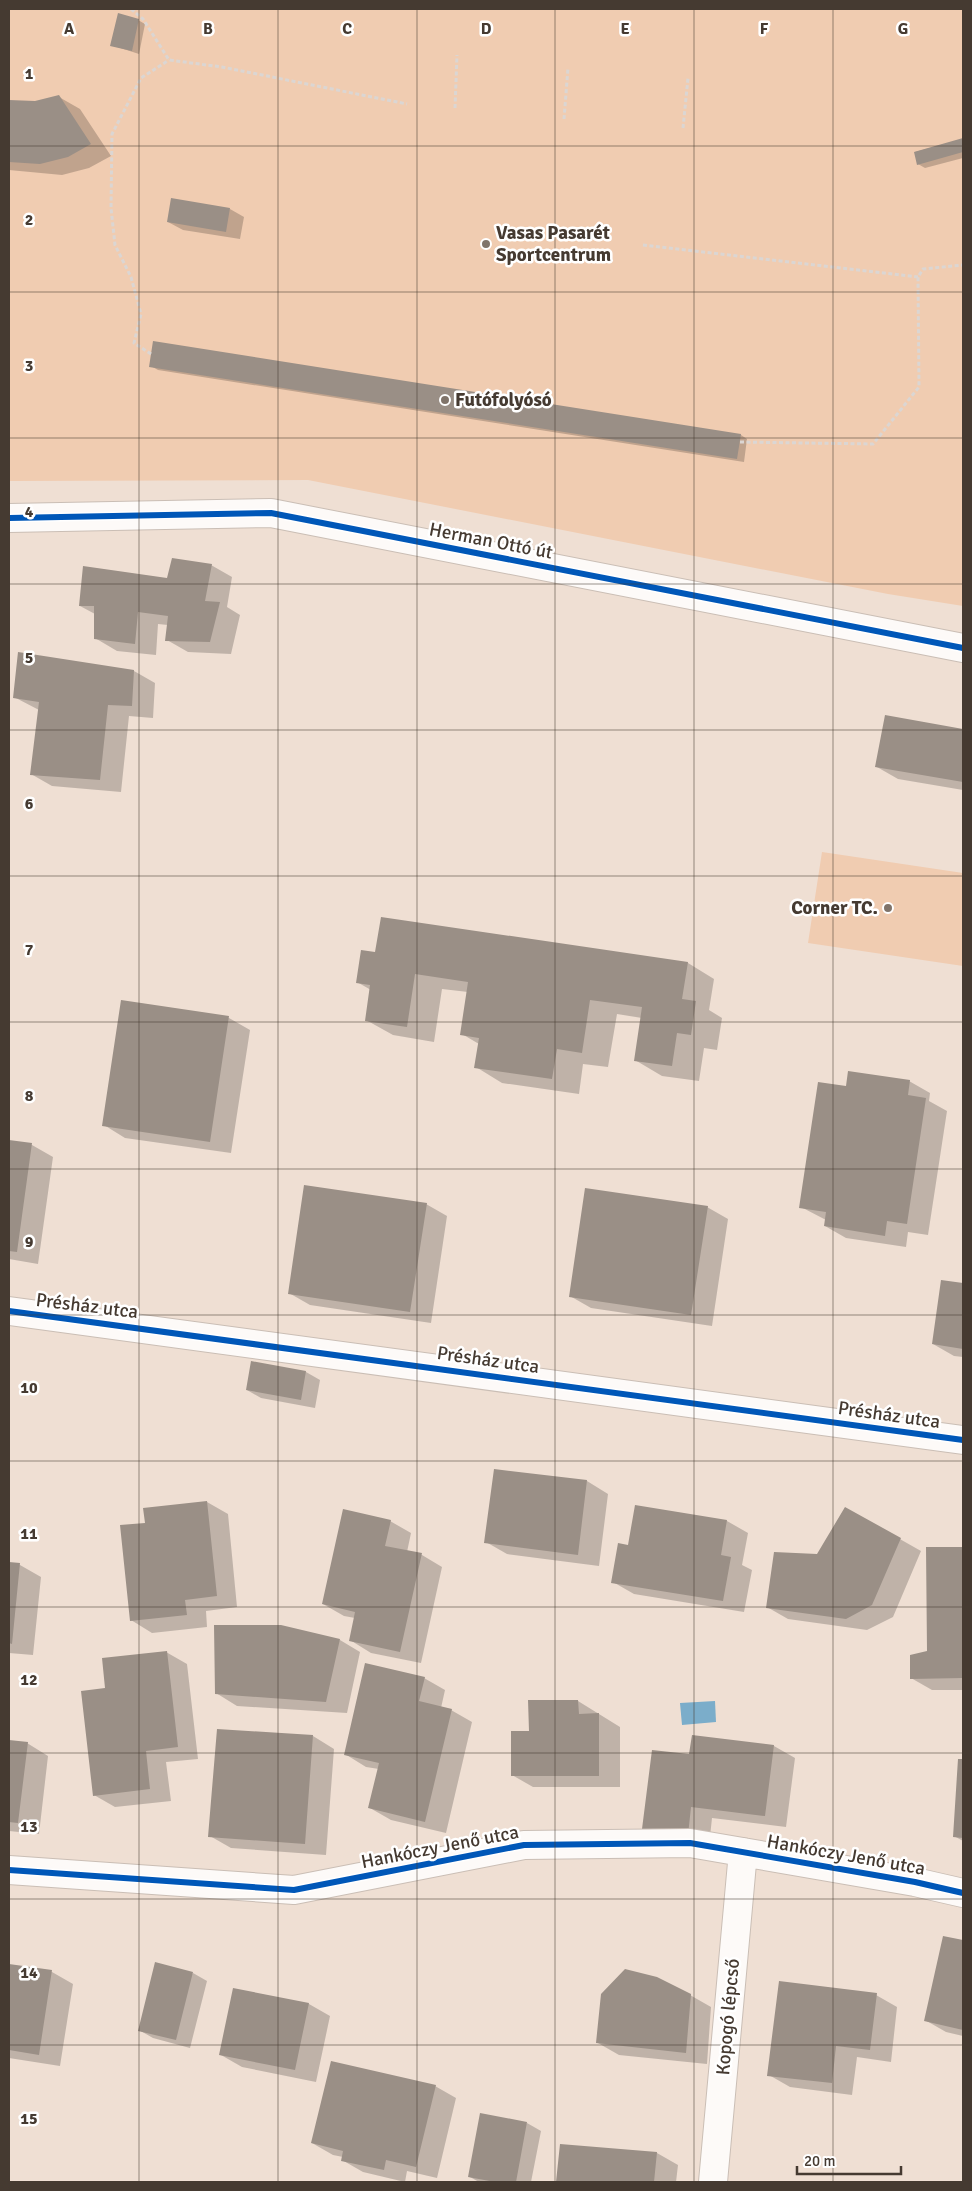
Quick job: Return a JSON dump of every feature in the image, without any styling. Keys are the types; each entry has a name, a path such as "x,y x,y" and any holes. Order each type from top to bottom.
{"street":[{"name":"Herman Ottó út","path":"9,518 270,513 963,648"},
{"name":"Herman Ottó út","path":"928,640 963,666"},
{"name":"Présház utca","path":"9,1311 963,1440"},
{"name":"Hankóczy Jenő utca","path":"9,1870 294,1890 524,1845 690,1843 963,1892"},
{"name":"Kopogó lépcső","path":"713,2182 743,1852"}],"path":[{"path":"131,9 142,19 169,60"},
{"path":"455,108 456,55"},
{"path":"151,354 134,343 141,314 131,276 115,245 111,208 112,134 141,78 169,60 222,67 408,104"},
{"path":"564,119 568,68"},
{"path":"682,128 688,78"},
{"path":"643,245 918,277"},
{"path":"740,442 874,444 919,387 918,277 923,269 963,265"}],"shaded area":[{"name":"Vasas Pasarét Sportcentrum","path":"9,9 963,9 963,606 888,594 308,480 9,481"},
{"name":"Corner TC.","path":"822,852 963,873 963,966 808,943"}],"water":[{"path":"715,1701 716,1722 682,1725 680,1703"}],"building":[{"path":"118,13 139,19 132,51 110,46"},
{"path":"59,95 91,144 68,157 40,164 9,162 9,100 35,101"},
{"path":"963,138 963,152 917,165 914,152"},
{"path":"171,198 230,208 226,232 167,222"},
{"name":"Futófolyósó","path":"153,341 741,434 737,459 149,367"},
{"path":"172,558 212,564 205,601 220,602 210,642 165,641 168,616 138,612 135,644 94,639 94,606 79,606 83,566 167,578"},
{"path":"18,652 134,670 132,706 108,705 100,780 30,775 39,702 13,698"},
{"path":"885,715 963,729 963,782 875,767"},
{"path":"381,917 688,962 682,999 696,1001 691,1035 677,1033 672,1066 634,1061 642,1007 590,1000 582,1053 557,1049 552,1079 474,1068 479,1038 460,1035 468,982 415,974 407,1027 365,1021 370,985 356,983 361,950 375,952"},
{"path":"121,1000 229,1016 210,1142 102,1126"},
{"path":"848,1071 910,1080 908,1095 926,1098 907,1224 887,1221 885,1236 824,1226 826,1212 799,1208 818,1082 846,1086"},
{"path":"9,1140 32,1143 17,1252 9,1251"},
{"path":"304,1185 427,1203 410,1312 288,1294"},
{"path":"585,1188 708,1206 691,1315 569,1297"},
{"path":"941,1280 963,1283 963,1349 932,1344"},
{"path":"251,1361 306,1371 301,1400 246,1390"},
{"path":"494,1469 587,1480 578,1555 484,1543"},
{"path":"207,1501 217,1596 185,1600 187,1615 130,1621 120,1525 145,1523 143,1508"},
{"path":"635,1505 727,1520 721,1555 731,1557 723,1601 611,1583 618,1543 628,1545"},
{"path":"845,1507 901,1538 872,1605 846,1619 766,1608 774,1552 817,1554"},
{"path":"343,1509 391,1520 385,1546 422,1553 400,1652 349,1641 355,1612 322,1604"},
{"path":"926,1547 963,1547 963,1678 910,1679 910,1655 927,1651"},
{"path":"9,1562 20,1563 12,1644 9,1643"},
{"path":"214,1625 281,1625 340,1639 326,1702 215,1694"},
{"path":"167,1651 178,1747 146,1751 150,1789 93,1796 81,1691 105,1688 102,1658"},
{"path":"365,1663 425,1677 419,1701 452,1709 425,1822 368,1808 379,1763 344,1755"},
{"path":"528,1700 578,1700 579,1714 599,1713 599,1776 511,1776 511,1731 529,1731"},
{"path":"217,1729 313,1735 305,1844 208,1837"},
{"path":"692,1735 774,1745 765,1816 691,1807 688,1835 642,1829 652,1750 689,1754"},
{"path":"9,1740 28,1742 18,1823 9,1822"},
{"path":"958,1759 963,1759 963,1838 953,1837"},
{"path":"943,1936 963,1940 963,2030 924,2021"},
{"path":"155,1962 193,1972 176,2040 138,2031"},
{"path":"9,1964 52,1970 39,2055 9,2050"},
{"path":"625,1969 657,1977 691,1994 686,2053 596,2043 601,1994"},
{"path":"779,1981 877,1993 870,2050 836,2046 832,2083 767,2076"},
{"path":"233,1988 309,2003 295,2070 219,2055"},
{"path":"331,2061 436,2085 416,2167 386,2160 384,2170 341,2161 343,2151 311,2143"},
{"path":"480,2113 527,2122 516,2182 495,2182 468,2177"},
{"path":"560,2144 657,2152 654,2182 556,2182"}],"cycle path":[{"path":"9,518 271,513 963,648"},
{"path":"9,1311 963,1440"},
{"path":"9,1870 294,1890 524,1845 690,1843 915,1882 963,1893"}],"place":[{"name":"Vasas Pasarét Sportcentrum","path":"486,244"},
{"name":"Futófolyósó","path":"445,400"},
{"name":"Corner TC.","path":"888,908"}]}
